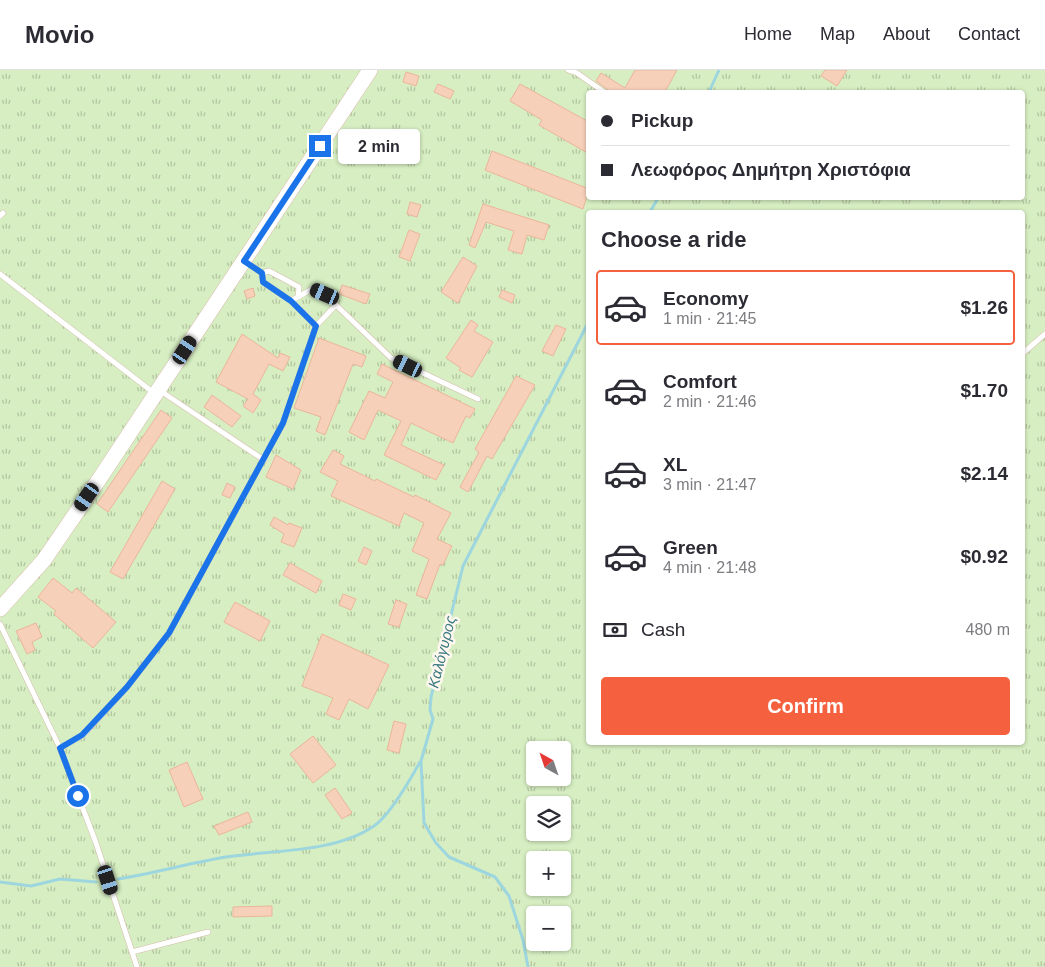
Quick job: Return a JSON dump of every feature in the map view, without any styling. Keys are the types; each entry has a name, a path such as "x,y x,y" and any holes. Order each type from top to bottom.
{"main road":[{"path":"0,609 44,560 370,70"}],"lane":[{"path":"568,70 577,73 601,90"},
{"path":"244,261 262,273 269,271 299,287 298,297"},
{"path":"262,273 263,282 291,301 316,326"},
{"path":"0,274 157,392 264,460"},
{"path":"291,301 312,289 325,294 391,358 478,399"},
{"path":"60,748 82,735 127,687 169,633 283,423 316,326 336,305"},
{"path":"1025,351 1045,334"},
{"path":"0,624 60,748 96,843 137,967"},
{"path":"132,952 208,932"}],"green space":[{"path":"0,70 1045,70 1045,967 0,967"}],"building":[{"path":"635,70 677,70 666,90 608,90 596,81 601,73 625,88"},
{"path":"825,70 847,70 837,86 821,76"},
{"path":"406,72 419,76 416,86 403,82"},
{"path":"438,84 454,91 450,99 434,92"},
{"path":"520,84 586,120 586,152 539,125 542,120 510,101"},
{"path":"492,151 586,188 586,199 583,209 485,170"},
{"path":"410,202 421,205 417,217 407,214"},
{"path":"483,204 549,225 544,240 527,235 522,254 508,250 514,231 486,222 475,248 469,245"},
{"path":"409,230 420,234 410,261 399,257"},
{"path":"463,257 477,266 458,303 441,292"},
{"path":"342,285 370,294 366,304 339,294"},
{"path":"253,288 255,296 247,299 244,291"},
{"path":"502,290 515,295 512,303 499,297"},
{"path":"471,320 478,325 474,331 493,342 472,377 459,370 461,368 446,358"},
{"path":"556,325 566,329 553,356 542,351"},
{"path":"242,334 278,358 280,353 290,357 283,371 269,364 253,394 261,400 253,413 243,406 248,399 216,382"},
{"path":"319,338 366,356 362,367 353,364 325,435 316,431 321,417 294,408"},
{"path":"382,364 475,409 470,418 466,416 453,443 411,423 401,445 444,465 436,480 384,455 401,421 378,410 364,440 349,432 369,391 385,398 393,382 377,374"},
{"path":"516,376 535,385 492,459 487,456 468,492 460,487 479,452 475,449"},
{"path":"212,395 241,416 232,427 204,407"},
{"path":"161,410 172,418 108,512 97,504"},
{"path":"333,450 344,456 340,464 375,481 376,479 414,497 415,495 451,513 437,539 452,546 443,565 440,564 427,599 416,595 429,559 412,551 424,523 404,513 399,526 331,496 338,481 320,472"},
{"path":"276,455 301,470 293,489 266,477"},
{"path":"162,481 175,489 123,579 110,572"},
{"path":"227,483 235,487 230,498 222,495"},
{"path":"274,517 288,525 289,523 302,528 294,547 281,542 284,534 270,525"},
{"path":"364,547 372,551 366,565 358,561"},
{"path":"290,563 322,581 316,593 283,575"},
{"path":"53,578 72,593 76,588 116,622 93,648 54,614 56,611 38,597"},
{"path":"343,594 356,599 351,610 339,605"},
{"path":"396,600 407,604 399,627 388,624"},
{"path":"235,602 270,621 260,641 224,622"},
{"path":"36,623 42,637 32,642 35,650 27,654 16,631"},
{"path":"322,634 389,665 368,709 349,699 339,720 326,714 333,698 302,686"},
{"path":"394,721 406,724 399,753 387,750"},
{"path":"313,736 336,765 313,783 290,754"},
{"path":"187,762 203,799 184,807 169,770"},
{"path":"335,788 352,813 342,819 325,795"},
{"path":"248,812 252,822 219,835 214,826"},
{"path":"272,906 272,916 233,917 233,907"}],"waterway":[{"name":"Καλόγυρος","path":"710,90 719,70"},
{"name":"Καλόγυρος","path":"651,210 657,200"},
{"name":"Καλόγυρος","path":"528,967 523,940 509,896 495,877 449,857 436,843 424,823 421,761 433,719 430,710 431,697 463,566 586,327"},
{"path":"118,879 226,857 322,846 358,835 374,826 387,814 420,762"},
{"path":"0,882 31,886 60,879 96,882"}],"route":[{"path":"78,796 60,748 82,735 127,687 169,633 283,423 316,326 291,301 263,282 262,273 244,261 320,146"}]}
